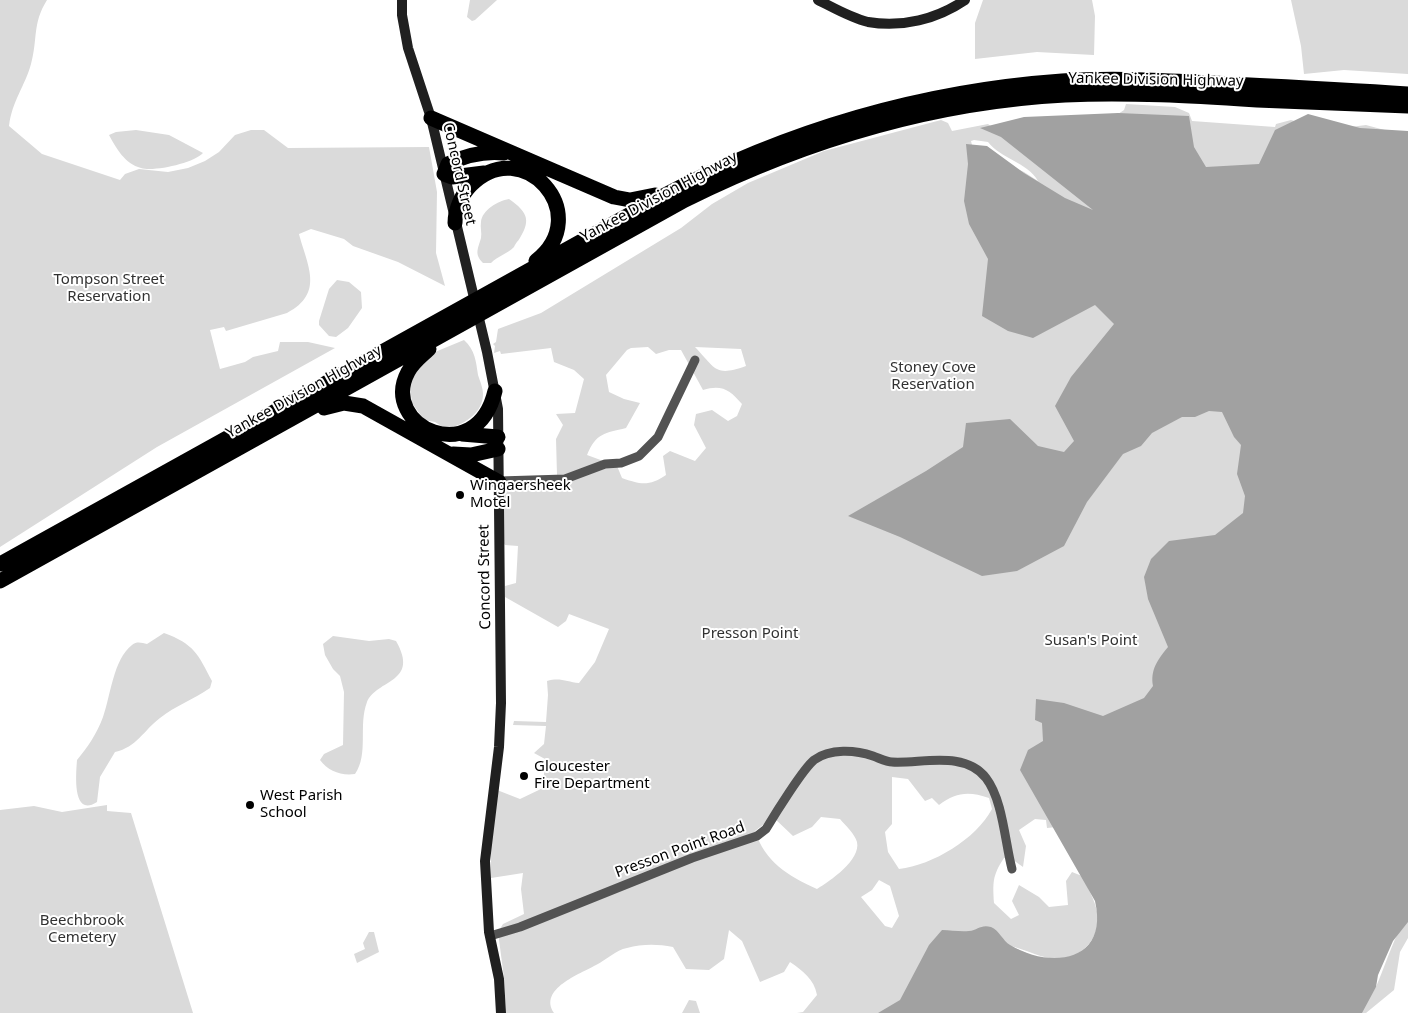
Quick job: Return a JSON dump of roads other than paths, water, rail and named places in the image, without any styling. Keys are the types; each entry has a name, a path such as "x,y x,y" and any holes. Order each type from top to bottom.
{"highway":[{"name":"Yankee Division Highway","path":"0,581 222,458 466,317 661,196 742,158 814,129 868,113 957,93 1064,81 1140,80 1408,94"},
{"name":"Yankee Division Highway","path":"487,303 717,184 784,155 826,141 949,109 1027,98 1094,94 1158,94 1408,106"},
{"path":"431,118 607,195 630,200 656,194 742,158"},
{"path":"487,303 540,257 554,240 558,223 558,212 553,196 537,177 515,168 452,177 444,174 448,164 468,156 494,152 508,153"},
{"path":"455,223 457,210 464,194 477,179 488,172"},
{"path":"466,317 414,363 407,373 403,389 407,409 420,425 436,433 459,434 498,443"},
{"name":"Yankee Division Highway","path":"0,564 466,317"},
{"path":"459,434 472,428 487,414 495,391"},
{"path":"222,458 318,411 344,403 357,404 375,412 499,481"},
{"path":"447,452 471,455 498,443"}],"main road":[{"name":"Concord Street","path":"402,0 402,15 408,48 431,118 495,391 499,481 501,703 499,747 485,861 490,936 499,979 501,1013"},
{"path":"818,0 868,22 900,24 925,18 965,0"}],"street":[{"path":"499,481 565,479 605,464 621,463 639,456 658,437 695,360"},
{"name":"Presson Point Road","path":"490,936 520,927 692,858 757,836 766,829 814,760 840,751 856,752 891,762 926,759 951,762 978,770 986,779 994,794 1008,845 1012,869"}],"place":[{"name":"Wingaersheek Motel","path":"460,495"},
{"name":"Gloucester Fire Department","path":"524,776"},
{"name":"West Parish School","path":"250,805"}],"park label":[{"name":"Tompson Street Reservation","path":"109,288"},
{"name":"Stoney Cove Reservation","path":"933,376"},
{"name":"Presson Point","path":"750,634"},
{"name":"Susan's Point","path":"1091,641"},
{"name":"Beechbrook Cemetery","path":"82,930"}]}
